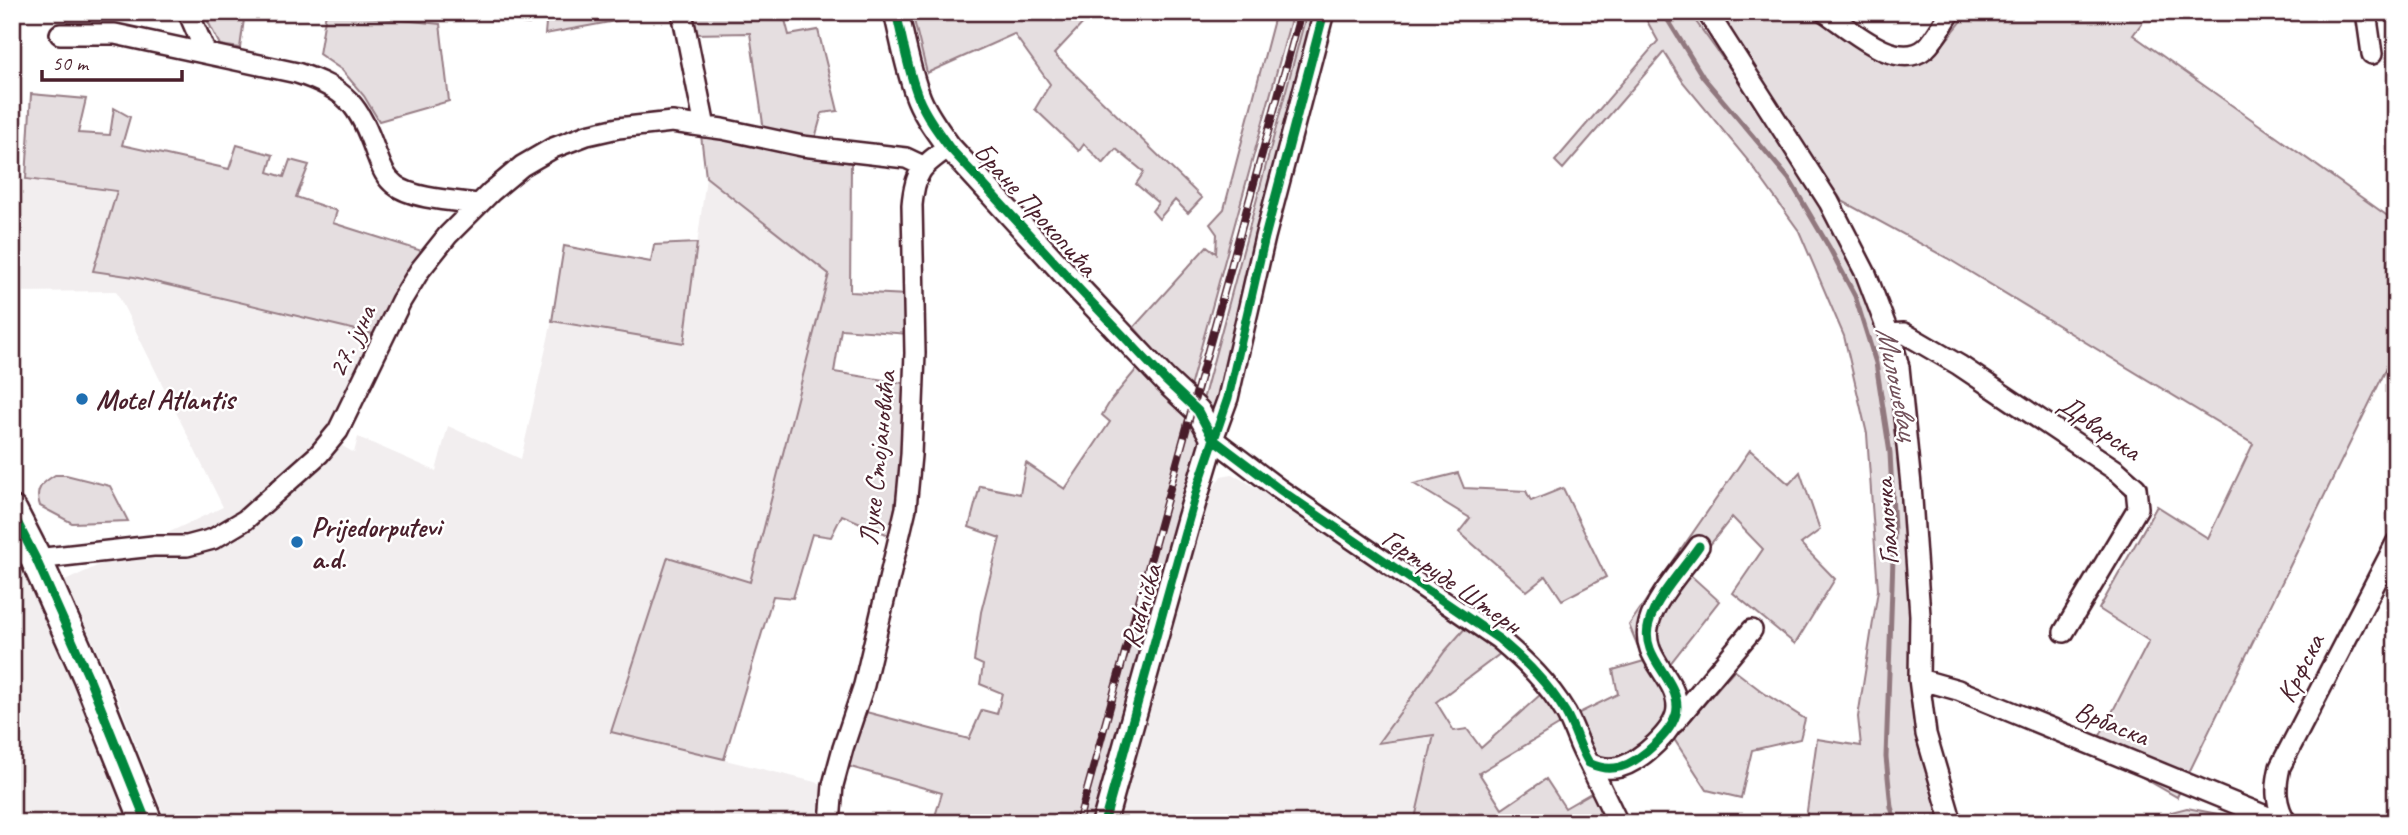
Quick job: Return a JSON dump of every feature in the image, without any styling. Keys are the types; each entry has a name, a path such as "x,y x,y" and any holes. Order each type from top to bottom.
{"main road":[{"path":"12,512 89,678 147,823"}],"street":[{"path":"188,12 206,53"},
{"path":"682,12 705,127"},
{"name":"Бране Прокопића","path":"897,12 909,70 919,100 949,147 1069,279 1193,406 1203,418 1213,439"},
{"path":"1213,439 1228,398 1265,237 1324,12"},
{"name":"Гламочка","path":"1707,12 1829,202 1866,274 1899,367 1920,615 1919,679 1926,734 1952,823"},
{"path":"1825,12 1887,53 1913,54 1926,48 1951,12"},
{"path":"2366,12 2372,54"},
{"path":"60,34 114,34 297,73 326,82 346,97 361,114 384,173 396,187 430,198 479,204"},
{"name":"27. јуна","path":"36,559 153,546 187,546 213,540 245,520 319,454 338,431 407,291 448,235 522,166 552,148 587,135 618,128 672,122 802,146 906,158 923,166"},
{"path":"923,166 949,147"},
{"name":"Луке Стојановића","path":"830,823 832,785 864,685 906,508 912,455 915,353 912,205 914,184 923,166"},
{"name":"Дрварска","path":"1889,334 1904,333 1959,365 2118,471 2136,488 2138,508 2064,632"},
{"name":"Гертруде Штерн","path":"1213,439 1279,489 1499,639 1532,668 1567,715 1618,823"},
{"name":"Rudnička","path":"1104,823 1213,439"},
{"name":"Крфска","path":"2285,823 2276,799 2280,767 2396,543"},
{"path":"1670,727 1678,708 1674,693 1652,655 1648,642 1648,624 1657,606 1699,546"},
{"path":"1589,763 1602,769 1619,767 1634,761 1651,748 1752,630"},
{"name":"Врбаска","path":"1919,679 1958,690 2285,823"}],"shaded area":[{"path":"203,12 245,12 240,48 220,45"},
{"path":"326,12 440,24 449,101 379,121 364,96 342,70 319,54"},
{"path":"425,12 530,12 529,24"},
{"path":"547,12 664,12 545,34"},
{"path":"687,12 783,12 789,35 818,30 838,111 822,113 814,142 764,131 750,33 692,34"},
{"path":"912,12 1080,12 1087,19 1054,54 1202,198 1188,213 1175,200 1159,219 1152,211 1158,203 1136,184 1144,172 1116,149 1103,164 1084,144 1079,151 1035,109 1050,84 1014,34 927,73"},
{"path":"1276,12 1293,12 1189,391 1134,327 1207,246 1216,253 1217,234 1210,224 1224,209"},
{"path":"1307,12 1317,12 1237,349 1214,409 1203,400"},
{"path":"1642,12 1689,12 1814,185 1862,276 1890,357 1905,465 1912,685 1945,823 1818,823 1806,818 1817,739 1861,746 1858,717 1878,590 1867,434 1844,336 1799,231 1750,163 1683,82 1664,52 1563,169 1555,161 1658,41"},
{"path":"1718,12 1830,12 1913,60 1936,53 1969,12 2150,12 2133,35 2396,222 2396,349 2177,797 2093,749 2149,641 2099,609 2157,506 2208,538 2253,444 1947,258 1842,201 1761,82"},
{"path":"31,94 86,99 78,133 110,135 114,108 130,117 122,145 229,169 237,145 273,155 268,172 284,177 290,160 309,165 296,197 337,211 333,223 425,252 405,278 373,334 134,277 93,271 117,191 26,179"},
{"path":"701,135 851,163 850,292 907,295 909,334 841,329 834,372 909,384 891,536 842,515 831,537 812,534 793,598 773,596 724,759 611,732 668,557 750,582 829,274 706,177"},
{"path":"12,177 118,191 94,271 134,277 373,334 326,436 354,453 358,437 436,471 448,426 521,459 552,321 684,343 706,177 829,274 750,582 611,732 823,784 822,823 167,823 110,679 65,581 223,507 116,291 12,292"},
{"path":"697,243 684,343 552,321 564,246 651,262 654,245"},
{"path":"1140,365 1202,432 1201,453 1097,823 933,823 942,793 847,766 866,712 969,739 982,710 997,714 1002,693 980,684 983,665 974,661 981,612 1000,538 969,527 980,486 1020,494 1026,463 1065,489 1110,422 1102,415 1111,400"},
{"path":"1750,450 1789,484 1800,472 1820,530 1801,544 1835,579 1795,644 1733,593 1763,549 1732,517 1688,573 1719,601 1659,678 1666,693 1669,715 1657,735 1629,756 1606,761 1589,754 1573,716 1618,694 1613,670 1644,661 1629,625"},
{"path":"1458,473 1464,488 1526,491 1531,501 1563,488 1606,577 1562,600 1546,576 1527,591 1459,532 1470,518 1414,484"},
{"path":"1232,474 1269,495 1378,571 1467,626 1445,651 1379,742 1434,734 1414,823 1116,823 1205,501 1221,476"},
{"path":"55,475 66,475 110,486 128,521 72,523 40,506 40,487"},
{"path":"12,548 52,629 132,823 12,823"},
{"path":"1467,626 1505,650 1436,702 1454,731 1467,729 1481,748 1541,694 1562,723 1479,773 1502,809 1546,779 1565,808 1593,792 1608,823 1414,823 1434,735 1378,743 1445,651"},
{"path":"1734,670 1805,719 1800,739 1752,750 1741,798 1707,790 1674,739"},
{"path":"2187,808 2233,817 2246,823 2165,823 2171,812"}],"waterway":[{"name":"Милошевац","path":"1663,12 1703,77 1789,179 1855,296 1876,363 1890,453 1894,530 1886,757 1891,807 1896,823"}],"railway":[{"path":"1078,823 1301,12"}],"cycle path":[{"path":"896,12 919,99 949,147 1079,289 1198,411 1213,439 1279,489 1509,647 1536,673 1559,702 1589,763 1608,768 1628,764 1656,743 1671,725 1677,707 1675,696 1653,657 1647,635 1653,613 1664,593 1699,546"},
{"path":"1104,823 1198,486 1228,398 1265,237 1324,12"},
{"path":"12,512 89,678 147,823"}],"place":[{"name":"Motel Atlantis","path":"82,399"},
{"name":"Prijedorputevi a.d.","path":"297,542"}]}
